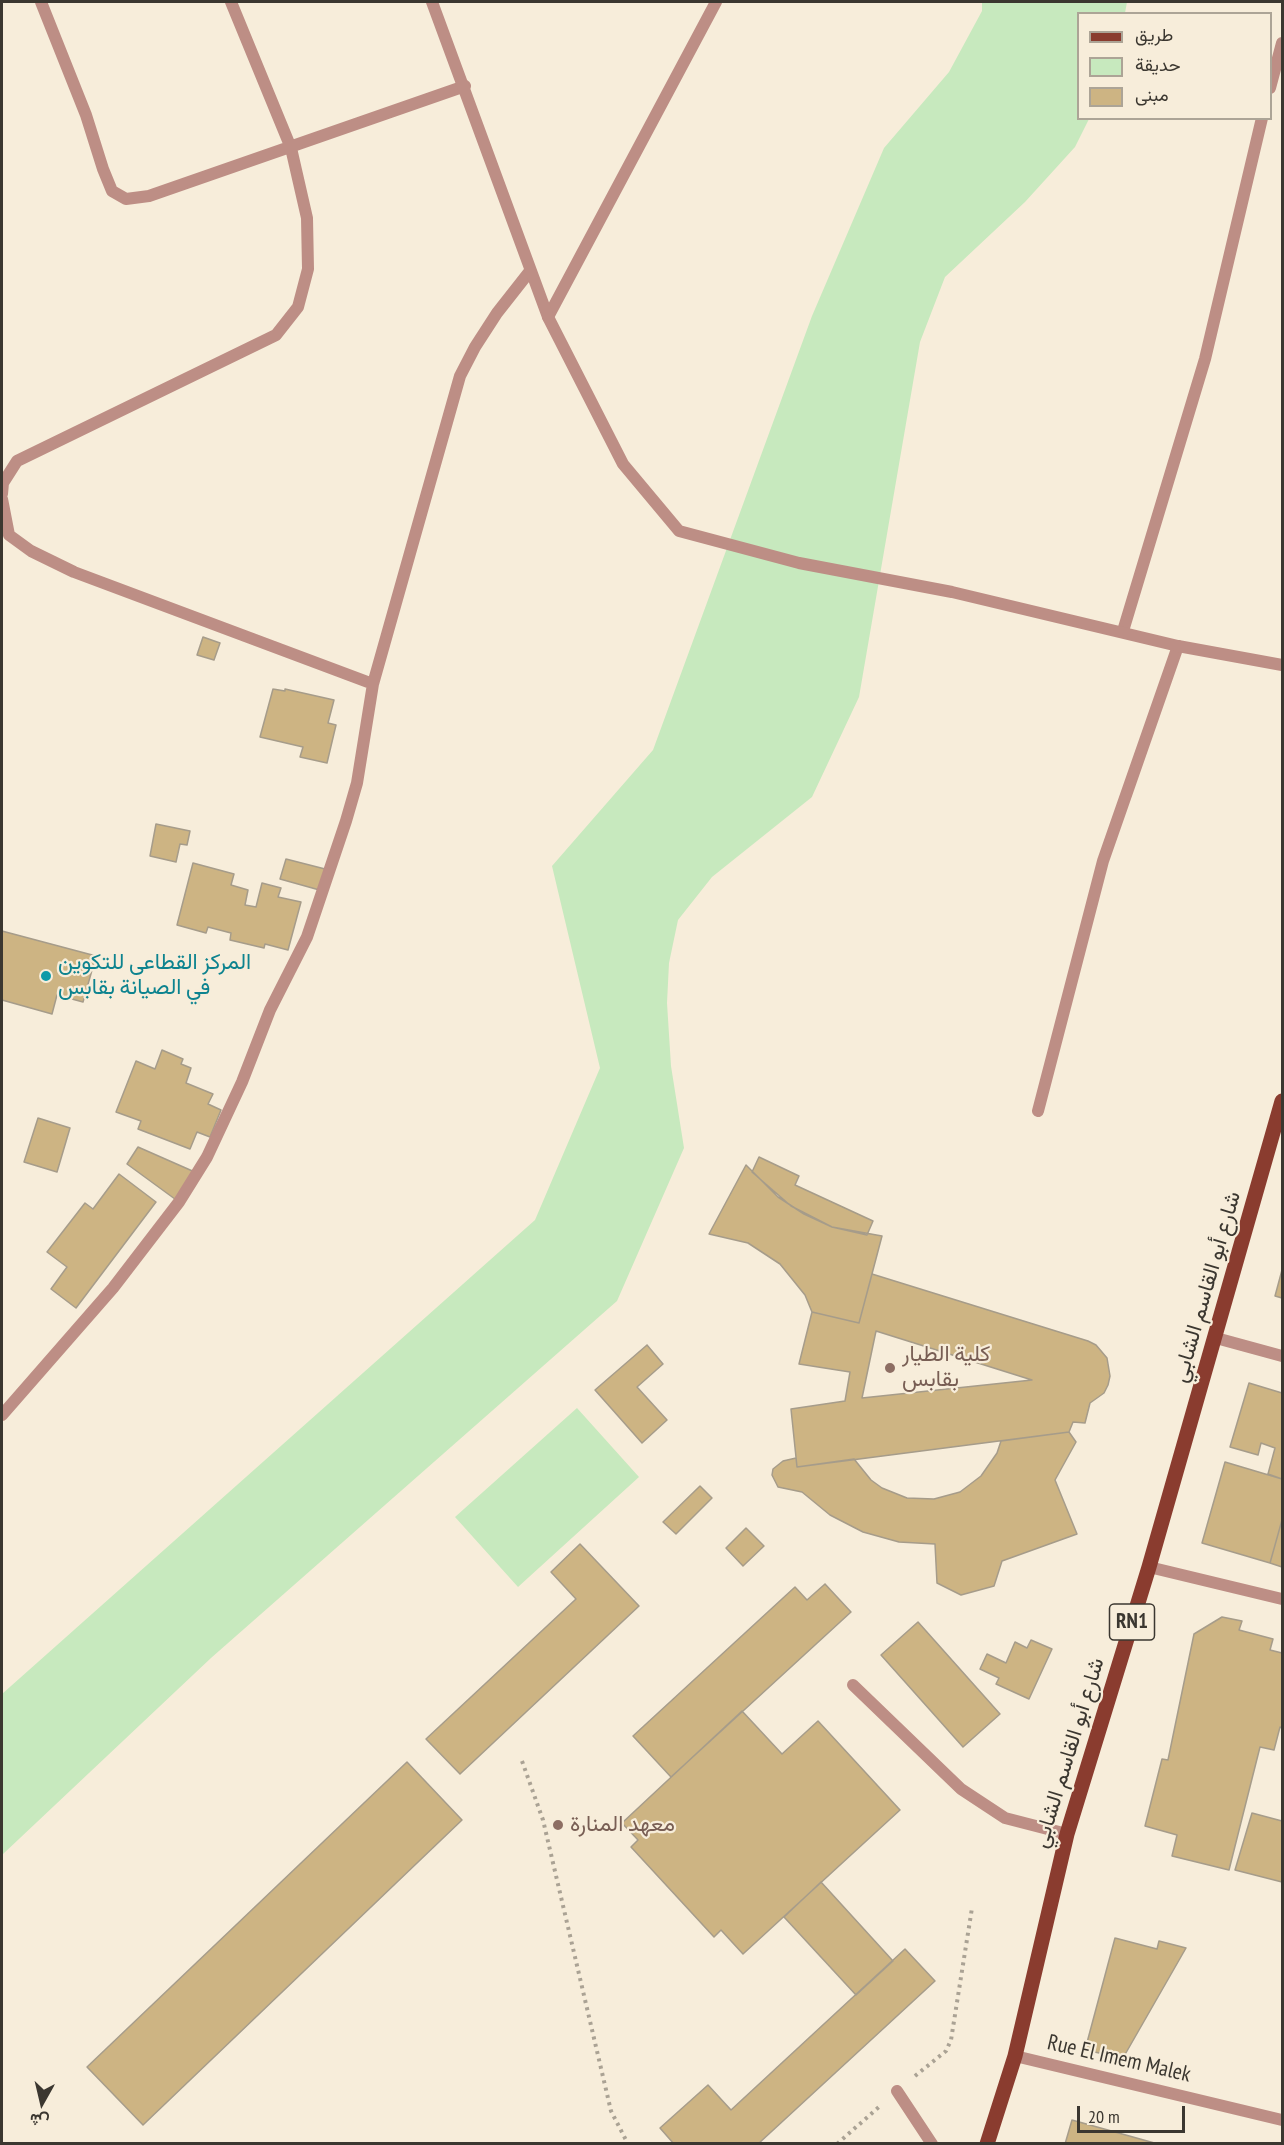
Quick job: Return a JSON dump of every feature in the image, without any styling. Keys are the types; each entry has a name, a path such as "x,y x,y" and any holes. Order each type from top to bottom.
{"main road":[{"name":"شارع أبو القاسم الشابي","path":"987,2144 1015,2056 1067,1834 1149,1567 1281,1109"}],"street":[{"path":"41,2 86,115 112,191 126,199 149,196 465,86"},
{"path":"2,494 3,483 17,460 276,335 298,307 308,269 307,218 291,148 231,2"},
{"path":"432,2 465,86 548,317 623,464 679,531 799,563 952,592 1124,631 1178,646 1282,665"},
{"path":"548,317 717,2"},
{"path":"1272,80 1282,43"},
{"path":"1124,631 1205,359 1262,120"},
{"path":"2,1415 113,1288 178,1202 207,1156 243,1083 270,1010 307,937 357,783 373,684 460,376 491,321 530,270"},
{"path":"2,499 2,515 9,535 31,551 74,572 373,684"},
{"path":"1038,1111 1103,861 1178,646"},
{"path":"1216,1338 1282,1356"},
{"path":"1149,1567 1282,1599"},
{"path":"853,1685 961,1789 1005,1818 1067,1834"},
{"name":"Rue El Imem Malek","path":"1015,2056 1282,2120"},
{"path":"897,2091 932,2144"}],"path":[{"path":"522,1761 543,1820 611,2110 628,2144"},
{"path":"837,2144 946,2051 951,2040 972,1908"}],"green space":[{"path":"982,2 1127,2 1125,12 1077,12 1077,120 1088,120 1075,147 1025,202 945,277 920,342 859,697 812,797 712,877 678,920 669,963 667,1003 671,1066 684,1148 617,1301 211,1658 2,1855 2,1694 535,1220 600,1068 552,866 653,750 812,316 884,148 949,72 982,11"},
{"path":"577,1408 639,1477 518,1587 455,1517"}],"building":[{"path":"203,637 220,643 214,660 197,655"},
{"path":"273,689 285,691 285,689 334,700 328,723 336,725 327,763 300,757 303,747 260,737"},
{"path":"156,824 190,831 187,845 180,844 176,862 150,856"},
{"path":"286,859 329,870 323,891 280,879"},
{"path":"193,863 234,874 231,885 248,890 245,905 256,907 262,883 281,888 278,897 301,902 288,950 265,944 264,948 230,940 231,933 208,927 206,933 177,925"},
{"name":"المركز القطاعى للتكوين في الصيانة بقابس","path":"2,931 96,956 83,1002 57,995 52,1014 2,1000"},
{"path":"162,1050 183,1059 181,1064 191,1068 186,1083 213,1094 208,1104 221,1110 210,1137 197,1132 190,1149 138,1129 141,1121 116,1112 136,1061 155,1069"},
{"path":"38,1118 70,1128 57,1172 24,1162"},
{"path":"138,1147 197,1173 179,1202 127,1164"},
{"path":"759,1157 799,1176 795,1185 873,1221 867,1235 832,1227 791,1206 752,1172"},
{"path":"746,1165 778,1197 804,1214 832,1227 882,1236 859,1323 812,1312 805,1295 780,1264 748,1243 709,1234"},
{"path":"119,1174 156,1202 76,1308 51,1289 67,1267 47,1252 85,1203 93,1209"},
{"path":"1282,1270 1282,1298 1275,1296"},
{"path":"872,1274 1088,1341 1096,1345 1107,1358 1110,1376 1108,1385 1104,1393 1090,1403 1085,1423 1073,1422 1069,1432 797,1467 791,1409 845,1401 850,1372 799,1364 812,1312 859,1323","holes":["876,1331 1032,1380 862,1398"]},
{"path":"647,1345 663,1364 637,1387 667,1420 642,1443 595,1390"},
{"path":"1249,1383 1282,1393 1282,1479 1268,1474 1275,1448 1261,1443 1258,1455 1230,1447"},
{"path":"1069,1432 1076,1442 1055,1480 1077,1534 1002,1561 994,1586 961,1595 937,1583 935,1544 899,1542 863,1532 830,1515 802,1492 778,1487 772,1475 773,1469 783,1461 796,1458 797,1467 854,1459 871,1480 882,1488 907,1498 934,1499 960,1492 981,1476 997,1453 1001,1441"},
{"path":"1225,1462 1282,1479 1282,1520 1270,1563 1202,1543"},
{"path":"700,1486 712,1498 676,1534 663,1522"},
{"path":"1282,1520 1282,1567 1270,1563"},
{"path":"746,1528 764,1546 743,1566 726,1548"},
{"path":"580,1544 639,1606 460,1774 426,1739 576,1599 551,1572"},
{"path":"825,1584 851,1612 671,1777 633,1736 795,1587 807,1600"},
{"path":"1222,1617 1242,1621 1239,1630 1273,1639 1270,1650 1282,1653 1282,1728 1280,1727 1274,1750 1260,1747 1229,1870 1172,1856 1177,1835 1145,1826 1162,1759 1168,1760 1194,1634"},
{"path":"918,1622 1000,1714 963,1747 881,1655"},
{"path":"1031,1640 1052,1649 1029,1699 996,1684 999,1678 980,1669 987,1654 1006,1663 1015,1642 1027,1648"},
{"path":"742,1711 782,1754 818,1721 900,1810 743,1954 721,1930 714,1937 631,1847 638,1840 622,1823"},
{"path":"407,1762 462,1820 143,2125 87,2067"},
{"path":"1252,1813 1282,1821 1282,1882 1235,1870"},
{"path":"821,1882 893,1961 856,1995 784,1917"},
{"path":"1115,1938 1157,1949 1159,1941 1186,1948 1123,2058 1085,2050"},
{"path":"905,1949 935,1981 758,2144 674,2144 660,2128 708,2085 731,2110"},
{"path":"1072,2120 1158,2144 1065,2144"}],"place":[{"name":"المركز القطاعى للتكوين في الصيانة بقابس","path":"46,976"},
{"name":"كلية الطيار بقابس","path":"890,1368"},
{"name":"معهد المنارة","path":"558,1825"}]}
